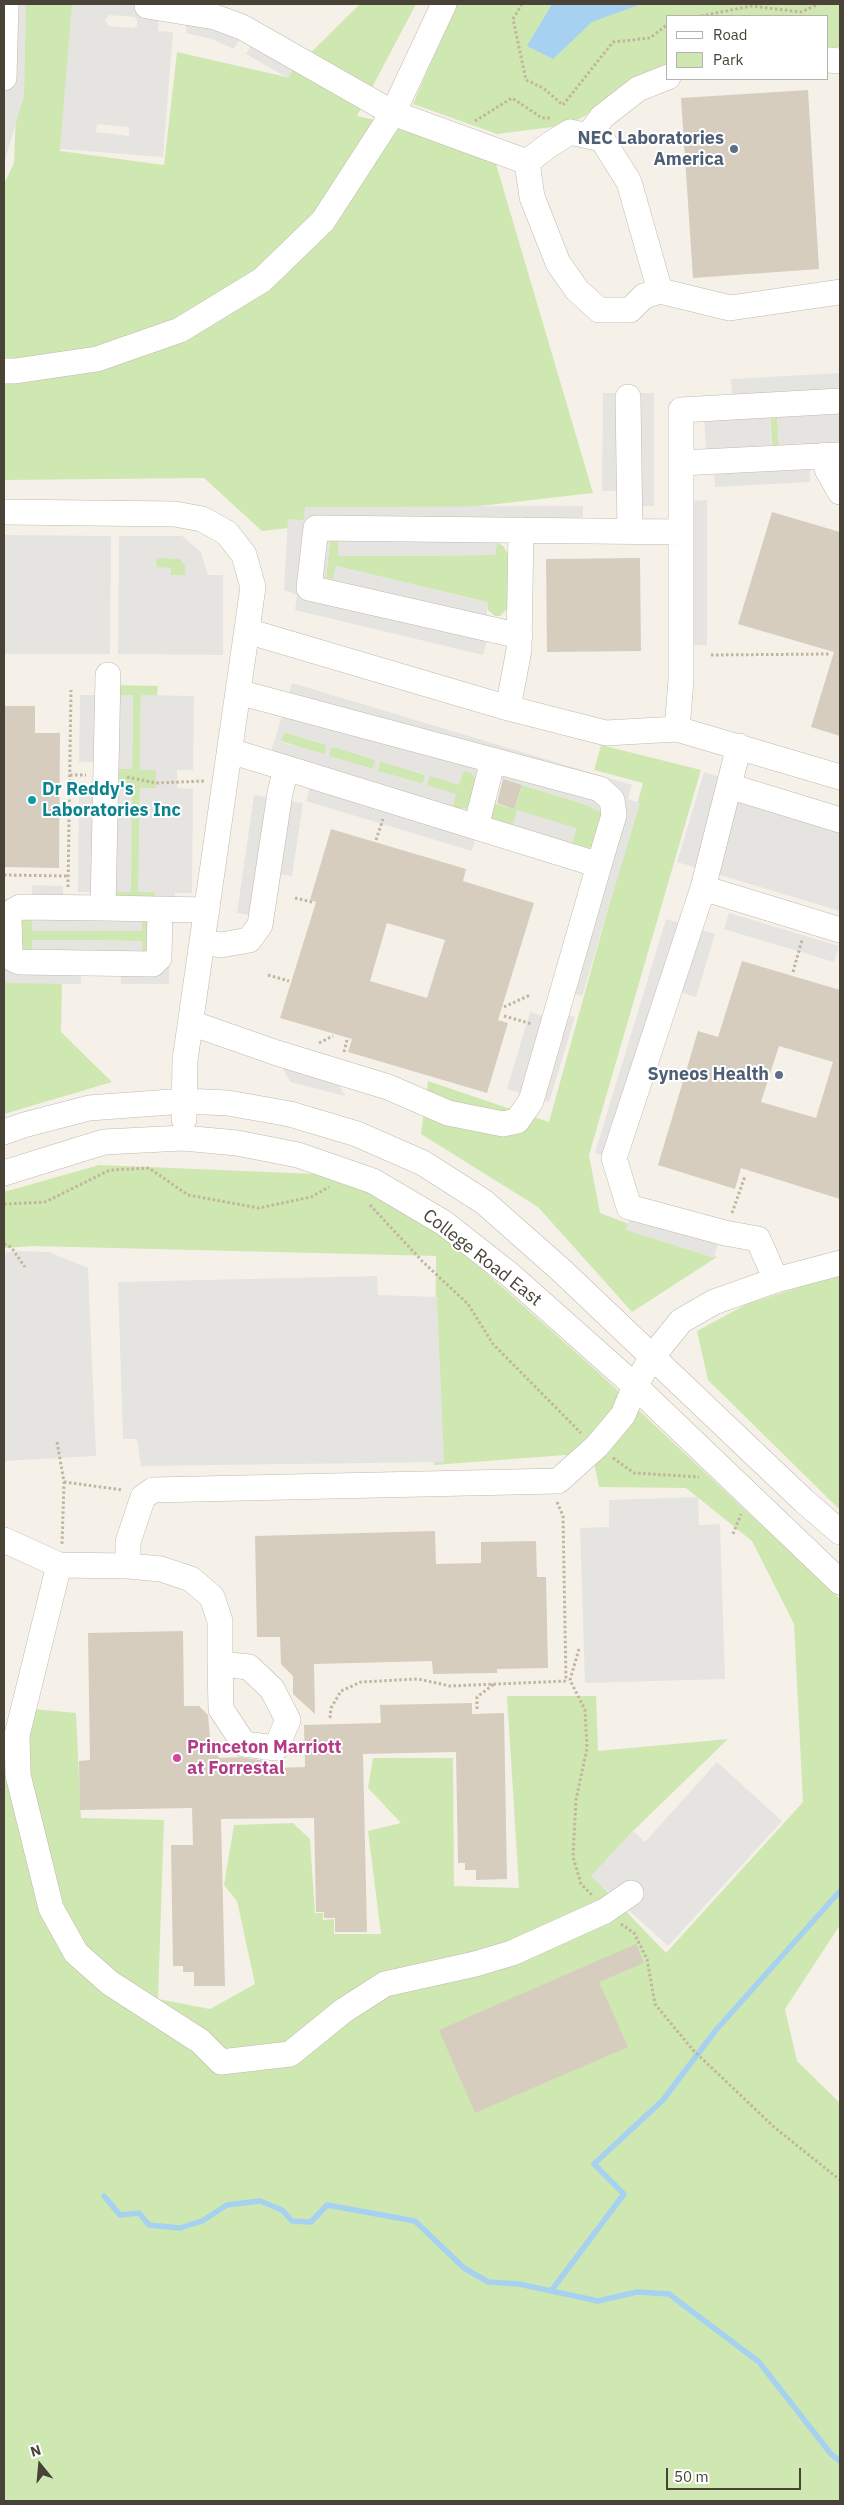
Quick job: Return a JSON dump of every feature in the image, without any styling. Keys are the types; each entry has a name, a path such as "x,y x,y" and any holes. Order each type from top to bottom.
{"street":[{"path":"4,78 6,4"},
{"path":"147,4 147,6 215,16 242,27 393,113 527,162"},
{"path":"4,371 15,372 107,356 180,330 262,280 324,221 393,113 444,4"},
{"path":"588,136 602,117 638,90 666,78"},
{"path":"527,162 570,132 602,139 629,182 660,291"},
{"path":"527,162 532,197 558,263 577,290 599,310 630,310 644,296 660,291 730,308 840,292"},
{"path":"628,397 630,532"},
{"path":"677,729 681,680 681,410 840,401"},
{"path":"681,463 832,455 830,476 840,492"},
{"path":"4,512 175,514 202,518 227,533 244,554 253,587 185,1060 183,1138"},
{"path":"520,636 309,588 316,528 681,532"},
{"path":"508,708 519,650 521,530"},
{"path":"247,631 508,708 606,733 677,729 840,777"},
{"path":"103,908 108,675"},
{"path":"191,1023 277,1053 388,1087 448,1114 504,1124 518,1121 531,1101 614,815 612,800 600,789 238,692"},
{"path":"739,746 704,888 614,1158 629,1207 725,1233 758,1239 776,1280"},
{"path":"230,751 599,865"},
{"path":"476,827 494,760"},
{"path":"202,942 221,945 248,940 260,926 280,794 286,768"},
{"path":"729,786 840,820"},
{"path":"704,888 840,930"},
{"path":"160,910 159,958 153,964 20,962 13,959 9,946 9,917 13,911 20,907 207,910"},
{"path":"4,1132 24,1124 89,1108 184,1101 228,1103 290,1114 357,1134 423,1163 484,1202 562,1270 804,1501 840,1532"},
{"name":"College Road East","path":"4,1173 104,1142 183,1138 237,1143 298,1155 373,1182 451,1229 508,1274 634,1386 840,1582"},
{"path":"128,1566 128,1542 142,1497 153,1490 558,1481 597,1446 623,1415 634,1386 652,1357 681,1321 714,1302 776,1280 840,1263"},
{"path":"4,1540 59,1565 128,1566 161,1569 191,1579 212,1597 220,1621 220,1664"},
{"path":"59,1565 16,1735 18,1775 51,1908 76,1953 110,1984 200,2042 221,2062 290,2054 343,2011 385,1984 475,1964 512,1953 605,1911 631,1893"}],"path":[{"path":"522,4 513,19 526,80 542,88 563,105"},
{"path":"706,15 751,6 801,12 819,4"},
{"path":"560,111 613,42 650,38 666,26"},
{"path":"451,135 512,98 542,118 557,118"},
{"path":"711,655 830,654"},
{"path":"68,908 71,690"},
{"path":"70,775 106,775 156,784 211,780 225,783"},
{"path":"4,876 69,876"},
{"path":"295,898 312,902"},
{"path":"793,972 808,921"},
{"path":"268,975 289,981"},
{"path":"504,1007 530,995"},
{"path":"504,1016 552,1030"},
{"path":"4,1204 45,1202 110,1170 149,1168 188,1195 259,1208 311,1197 335,1183"},
{"path":"725,1233 745,1176"},
{"path":"366,1201 423,1262 468,1304 493,1344 558,1412 597,1446 634,1473 703,1478"},
{"path":"4,1244 11,1247 25,1266"},
{"path":"57,1442 64,1482 64,1532 59,1565"},
{"path":"64,1482 124,1491"},
{"path":"555,1499 562,1508 563,1516 568,1681 585,1710 587,1748 576,1800 573,1857 582,1884 605,1911 634,1933 647,1959 655,2004 693,2050 774,2127 840,2180"},
{"path":"733,1534 742,1512 749,1518"},
{"path":"568,1681 579,1649"},
{"path":"330,1718 331,1708 341,1691 361,1682 418,1680 450,1686 568,1681"},
{"path":"477,1709 477,1697 494,1684"}],"green space":[{"path":"20,4 74,4 60,151 164,165 177,52 286,77 360,4 416,4 357,116 491,147 593,493 262,531 204,478 4,480 4,184 14,163"},
{"path":"456,4 840,4 840,47 829,48 829,15 666,15 666,72 568,125 497,134 413,104"},
{"path":"770,414 777,414 779,446 772,446"},
{"path":"330,540 338,540 338,556 495,555 497,542 504,547 508,555 507,609 500,616 495,616 488,610 487,602 336,566 333,579 326,578"},
{"path":"158,557 180,559 185,565 186,575 171,575 156,566 155,561"},
{"path":"116,685 158,686 157,696 141,696 140,769 157,770 156,788 140,788 139,892 155,892 155,900 114,900 114,892 131,892 131,788 115,788 115,769 132,769 133,696 116,695"},
{"path":"284,732 327,745 325,755 281,741"},
{"path":"601,745 701,770 589,1155 600,1213 717,1257 632,1312 538,1207 421,1134 428,1081 549,1122 643,783 594,770"},
{"path":"331,746 376,760 373,769 328,756"},
{"path":"380,761 425,775 423,784 377,771"},
{"path":"466,771 472,773 479,783 468,808 455,809 453,805 427,785 429,776"},
{"path":"522,785 584,804 600,811 602,814 592,848 571,846 576,829 517,811 513,826 489,818 488,801 514,809"},
{"path":"22,918 32,918 32,931 142,931 142,919 151,919 150,953 142,953 142,941 32,940 32,953 21,952"},
{"path":"4,955 62,981 61,1032 112,1082 4,1114"},
{"path":"99,1165 342,1175 439,1231 598,1372 840,1599 840,1925 785,2009 797,2061 840,2103 840,2501 4,2501 4,1763 10,1775 34,1709 76,1713 81,1818 164,1820 158,1999 210,2009 255,1984 237,1901 224,1885 234,1825 293,1823 310,1839 315,1913 323,1913 323,1920 334,1919 334,1934 381,1934 368,1831 401,1823 368,1788 373,1758 453,1758 454,1886 519,1888 507,1696 596,1696 598,1751 728,1739 633,1831 592,1876 666,1953 803,1802 794,1624 752,1541 686,1488 599,1487 592,1453 434,1465 436,1256 33,1246 4,1248 4,1192"},
{"path":"840,1274 840,1510 708,1380 697,1331 747,1304"}],"shaded area":[{"path":"4,4 26,4 24,96 4,163"},
{"path":"72,4 160,4 158,31 173,32 163,157 60,149","holes":["109,15 134,17 137,19 137,26 133,28 109,26 105,21","97,124 129,127 129,136 96,132"]},
{"path":"186,21 241,37 234,49 212,39 186,33"},
{"path":"252,44 294,68 288,78 246,54"},
{"path":"840,373 840,464 810,466 810,482 715,487 714,471 706,450 704,418 732,396 731,379","holes":["777,414 779,446 771,446 770,415"]},
{"path":"603,393 654,393 654,506 639,506 619,491 602,491"},
{"path":"707,500 707,645 691,645 691,501"},
{"path":"583,506 583,517 497,542 495,555 338,556 338,540 330,540 326,578 333,579 336,566 487,602 487,641 483,655 295,610 297,595 284,590 288,519 304,520 305,507"},
{"path":"5,535 111,536 110,654 5,654"},
{"path":"119,536 182,536 201,552 208,575 223,575 223,655 118,654","holes":["158,558 180,559 185,565 186,575 171,575 171,568 158,567 154,564"]},
{"path":"292,683 632,785 628,799 640,803 582,996 570,992 605,875 476,837 472,851 306,801 315,769 270,755","holes":["284,732 327,745 325,754 281,742","332,746 375,760 373,769 329,756","380,761 425,775 423,784 378,771","466,771 472,773 479,783 468,808 455,809 453,805 456,794 427,785 430,776 459,785 463,773","502,779 584,804 600,811 602,814 592,848 571,846 576,828 517,810 513,826 489,819"]},
{"path":"80,695 133,695 132,769 115,769 115,788 132,788 131,892 114,892 114,900 155,900 155,892 138,892 140,788 156,788 156,770 140,770 141,695 194,696 193,770 177,770 177,788 193,789 192,893 175,893 170,930 169,984 121,984 121,972 81,972 81,984 4,983 4,899 32,899 32,885 63,886 63,899 93,900 94,892 78,892 79,788 95,788 95,762 79,762","holes":["22,918 32,918 32,931 142,931 142,919 151,920 150,953 142,953 142,941 32,940 32,952 21,952"]},
{"path":"704,772 840,814 840,911 677,862"},
{"path":"254,795 303,803 292,876 278,874 251,915 237,913"},
{"path":"729,913 839,946 834,962 724,929"},
{"path":"666,919 715,934 696,997 661,986 609,1157 595,1153"},
{"path":"530,1012 543,1016 563,1013 575,1017 549,1102 507,1089"},
{"path":"282,1067 337,1081 345,1096 290,1082"},
{"path":"630,1216 718,1243 714,1258 626,1230"},
{"path":"17,1251 49,1252 88,1268 96,1456 4,1461 4,1253"},
{"path":"377,1276 378,1295 437,1297 444,1462 141,1466 137,1439 123,1439 118,1282"},
{"path":"698,1497 699,1525 720,1524 725,1679 585,1683 580,1528 609,1527 609,1500"},
{"path":"717,1762 782,1821 668,1946 591,1876 633,1831 645,1842"}],"water":[{"path":"552,4 641,4 592,22 553,59 527,46"}],"building":[{"path":"808,90 819,269 693,278 681,98"},
{"path":"772,512 840,532 840,736 811,727 834,652 738,624"},
{"path":"640,558 641,651 547,652 546,559"},
{"name":"Dr Reddy's Laboratories Inc","path":"4,706 35,706 35,733 60,733 59,868 4,867"},
{"path":"503,779 522,785 514,809 497,803"},
{"path":"331,829 466,869 463,881 534,903 498,1020 508,1023 487,1093 348,1052 352,1039 280,1018 316,902 310,900","holes":["387,923 445,940 427,998 370,981"]},
{"path":"742,961 840,990 840,1199 741,1168 735,1189 658,1165 698,1031 718,1037","holes":["779,1046 833,1062 816,1118 761,1102"]},
{"path":"435,1531 436,1564 481,1563 481,1542 536,1541 537,1577 546,1577 548,1668 497,1669 497,1673 433,1674 432,1661 314,1664 315,1714 293,1694 293,1676 281,1664 280,1637 257,1637 255,1536"},
{"name":"Princeton Marriott at Forrestal","path":"183,1631 184,1706 199,1706 208,1715 211,1749 220,1758 240,1757 266,1761 273,1768 305,1767 304,1725 381,1723 380,1705 472,1703 472,1714 504,1713 507,1879 476,1880 476,1870 465,1870 465,1863 458,1863 456,1752 363,1754 367,1932 335,1932 335,1918 324,1918 324,1912 316,1912 314,1818 221,1819 225,1986 194,1986 194,1972 183,1972 183,1966 173,1966 171,1845 193,1845 192,1808 80,1810 79,1761 90,1760 88,1633"},
{"path":"636,1944 644,1963 599,1982 628,2047 475,2113 439,2030"}],"waterway":[{"path":"551,2291 624,2194 594,2164 663,2100 716,2030 840,1891"},
{"path":"104,2196 120,2215 139,2213 149,2225 180,2228 202,2221 227,2205 260,2201 282,2210 292,2221 311,2222 327,2205 415,2221 464,2268 488,2282 519,2284 598,2301 637,2292 669,2294 759,2362 831,2454 840,2461"}],"place":[{"name":"NEC Laboratories America","path":"734,149"},
{"name":"Dr Reddy's Laboratories Inc","path":"32,800"},
{"name":"Syneos Health","path":"779,1075"},
{"name":"Princeton Marriott at Forrestal","path":"177,1758"}]}
